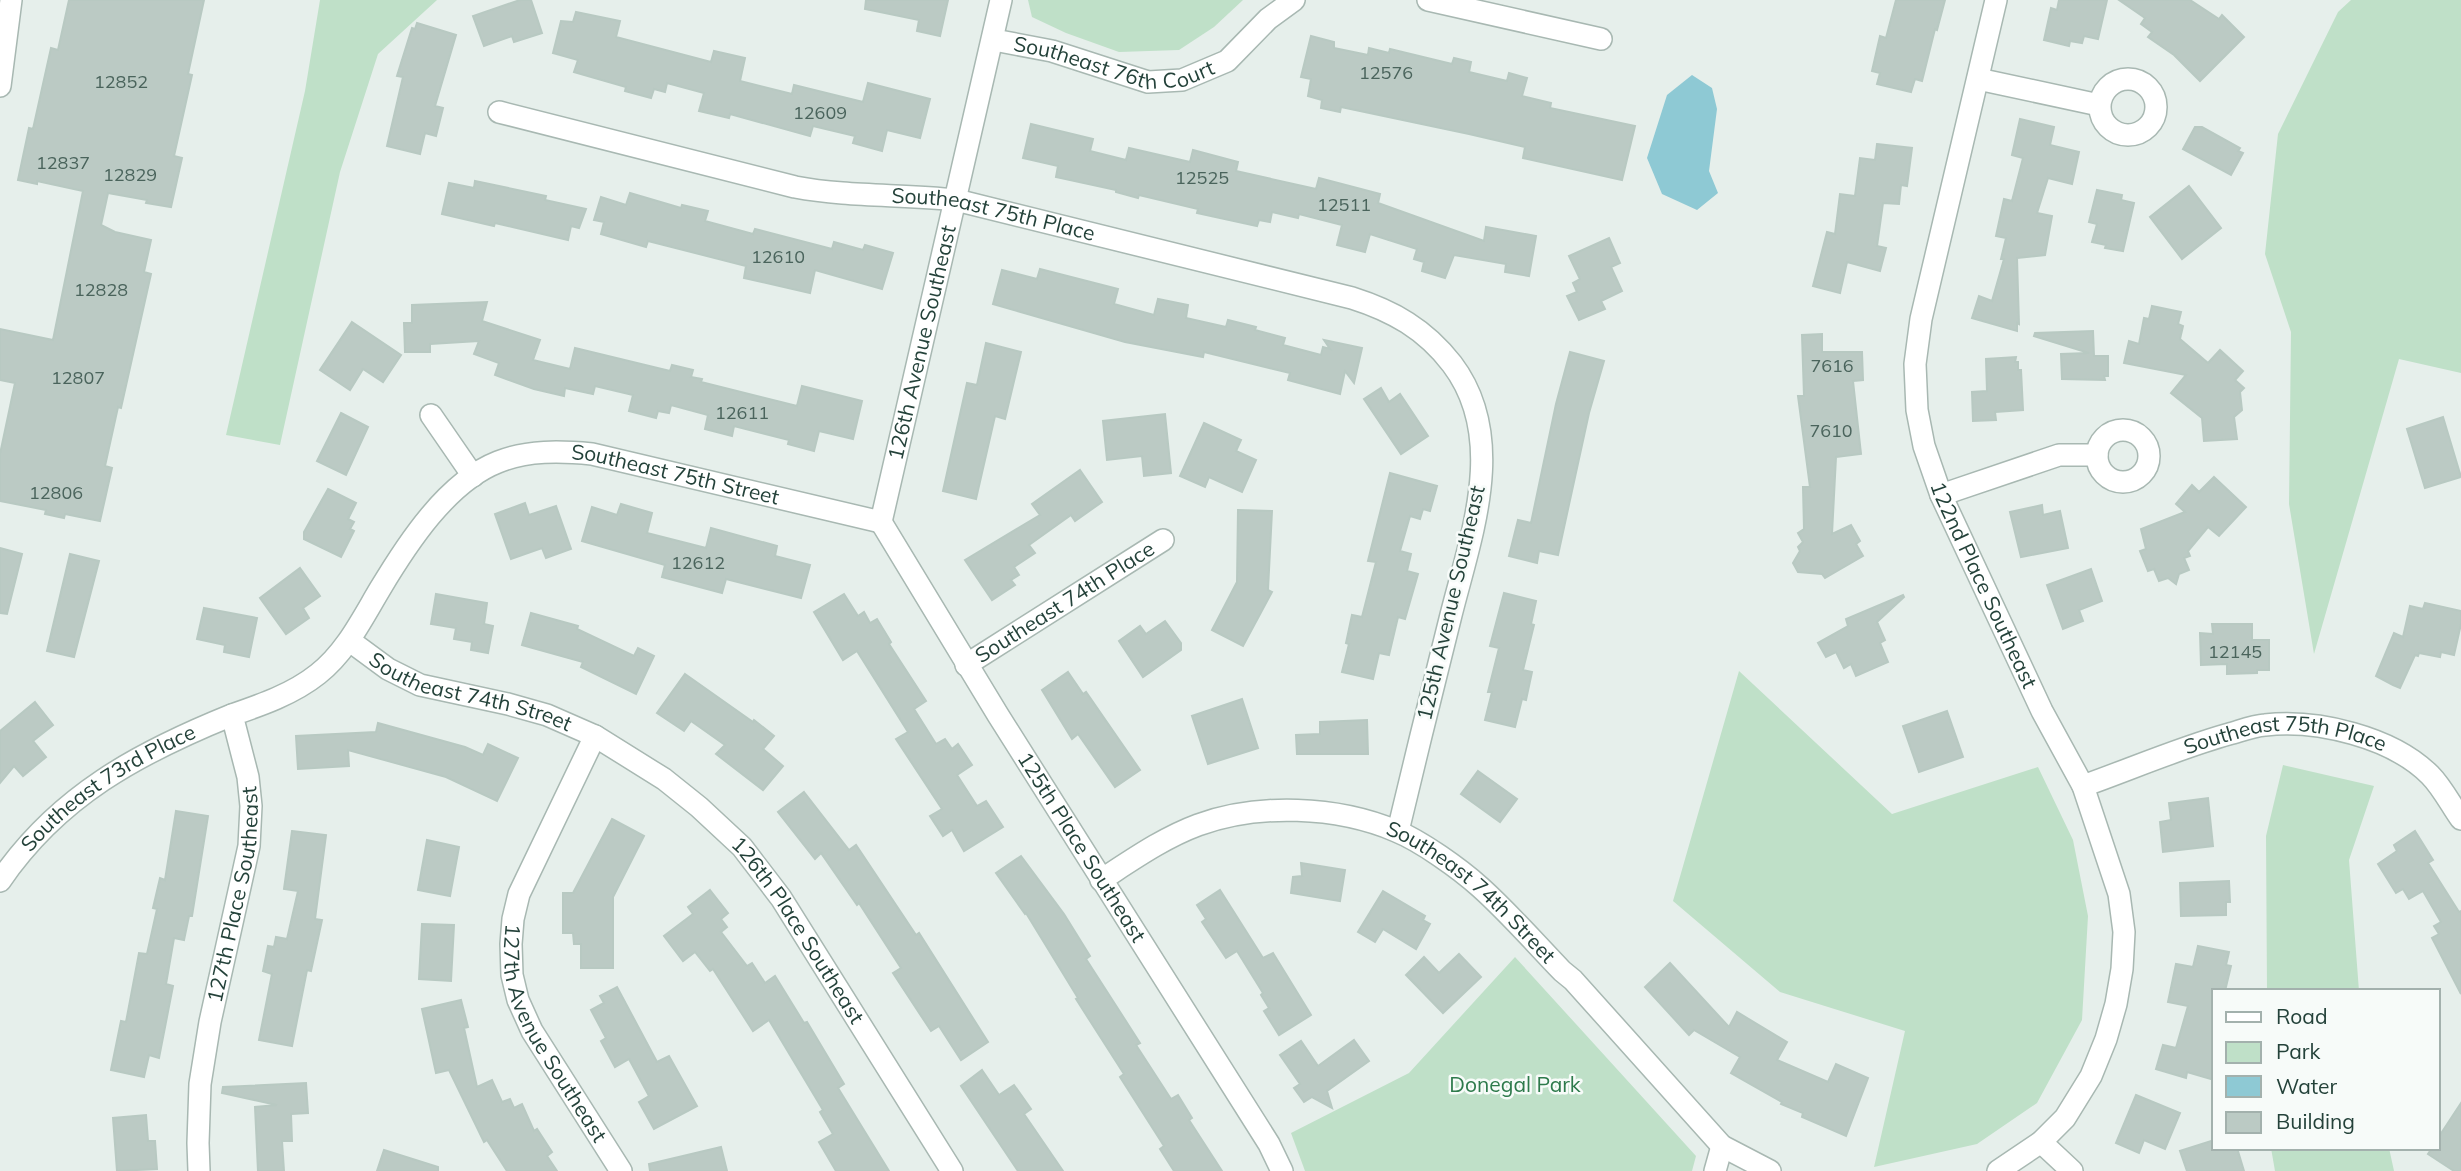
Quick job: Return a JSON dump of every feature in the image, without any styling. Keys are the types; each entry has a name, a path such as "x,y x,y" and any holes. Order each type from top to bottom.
{"street":[{"path":"0,86 10,0"},
{"name":"126th Avenue Southeast","path":"881,522 1001,0"},
{"name":"Southeast 76th Court","path":"993,40 1052,51 1148,82 1182,80 1227,61 1268,19 1294,0"},
{"path":"1428,0 1601,39"},
{"name":"122nd Place Southeast","path":"1996,0 1921,319 1915,363 1917,410 1924,446 1941,495 2042,711 2082,786 2119,894 2124,932 2122,969 2106,1038 2091,1076 2065,1118 2041,1142"},
{"path":"1978,79 2099,105"},
{"name":"Southeast 75th Place","path":"499,112 795,187 823,192 956,200 1339,294 1381,307 1408,321 1437,345 1461,376"},
{"name":"125th Avenue Southeast","path":"1398,831 1473,525 1480,486 1480,426 1472,399 1461,376"},
{"path":"232,715 265,703 319,674 350,641 416,533 442,504 473,476 431,415"},
{"name":"Southeast 75th Street","path":"473,476 498,462 528,454 562,451 592,453 881,522"},
{"path":"1941,495 2059,455 2096,455"},
{"name":"125th Place Southeast","path":"881,522 966,664 1269,1144 1282,1171"},
{"name":"Southeast 74th Place","path":"966,664 1163,540"},
{"name":"Southeast 74th Street","path":"350,641 388,669 420,685 534,712 596,736"},
{"name":"Southeast 73rd Place","path":"0,881 41,831 91,788 141,756 178,737 232,715"},
{"name":"127th Place Southeast","path":"199,1171 200,1084 210,1021 249,846 251,806 248,777 232,715"},
{"name":"Southeast 75th Place","path":"2082,786 2264,725 2302,725 2364,738 2404,755 2430,775 2461,818"},
{"name":"127th Avenue Southeast","path":"596,736 519,894 510,944 512,975 518,1000 532,1031 621,1171"},
{"name":"126th Place Southeast","path":"596,736 664,779 742,847 781,898 952,1171"},
{"name":"Southeast 74th Street","path":"1101,880 1164,840 1199,824 1245,813 1296,811 1351,816 1398,831 1480,886 1573,980 1722,1146 1770,1171"},
{"path":"1998,1171 2041,1142 2072,1171"},
{"path":"1715,1171 1722,1146"}],"green space":[{"path":"320,0 437,0 378,54 340,172 280,445 226,435 305,91"},
{"path":"1028,0 1243,0 1214,27 1179,50 1119,52 1066,33 1032,17"},
{"path":"2351,0 2461,0 2461,373 2399,359 2314,654 2289,504 2291,332 2265,254 2278,134 2338,12"},
{"path":"1739,671 1892,814 2038,767 2073,840 2088,916 2082,1020 2037,1103 1977,1144 1874,1167 1905,1031 1780,992 1673,901"},
{"path":"2283,765 2374,786 2349,860 2359,989 2267,989 2266,836"},
{"name":"Donegal Park","path":"1515,957 1696,1156 1692,1171 1305,1171 1291,1133 1409,1073"},
{"path":"2271,1150 2389,1150 2394,1171 2275,1171"}],"water":[{"path":"1692,75 1712,88 1717,109 1709,171 1718,193 1697,210 1662,194 1647,158 1667,95"}],"building":[{"path":"69,0 204,0 188,74 192,75 174,156 182,158 171,207 108,193 101,225 115,232 151,240 144,272 151,274 105,466 112,468 100,521 65,514 64,518 45,514 46,510 0,501 0,454 15,383 0,380 0,329 53,340 83,191 37,181 37,184 18,180 29,128 33,129 51,48 58,50"},
{"path":"520,0 531,0 542,33 514,42 512,36 484,46 473,16"},
{"path":"866,0 948,0 940,36 917,31 919,20 865,9"},
{"path":"1896,0 1945,0 1922,81 1915,79 1911,92 1877,84 1880,73 1872,71 1880,36 1886,38"},
{"path":"2059,0 2107,0 2098,39 2084,36 2082,43 2070,41 2069,46 2044,40 2051,8 2057,10"},
{"path":"2119,0 2190,0 2219,19 2222,15 2244,37 2200,81 2174,55 2148,37 2152,32 2141,24 2145,18"},
{"path":"576,12 620,21 616,37 711,62 714,51 745,58 740,81 792,94 794,85 863,102 868,83 930,99 920,138 887,130 882,151 853,143 855,136 813,126 810,136 730,114 729,118 699,111 704,93 667,83 665,92 654,89 651,98 625,91 626,87 574,72 578,60 553,53 561,21 573,22"},
{"path":"417,23 456,35 435,106 443,108 436,136 425,133 420,154 387,146 403,77 397,76 412,28 415,29"},
{"path":"1311,36 1334,42 1334,48 1368,55 1369,48 1389,53 1390,49 1452,64 1454,58 1471,62 1469,72 1507,81 1509,73 1527,78 1522,96 1551,103 1550,108 1635,126 1622,180 1523,158 1525,147 1341,107 1340,112 1321,108 1322,100 1308,96 1311,79 1301,77"},
{"path":"2020,119 2054,127 2050,145 2079,152 2072,184 2048,178 2037,213 2052,216 2045,255 2017,258 2017,331 1972,318 1979,296 1992,301 2004,259 2001,259 2006,238 1996,236 2004,199 2012,201 2023,158 2012,155"},
{"path":"1031,124 1093,139 1090,151 1126,160 1129,148 1190,162 1193,150 1238,162 1236,171 1316,189 1319,178 1380,194 1378,203 1484,241 1486,227 1536,236 1529,276 1505,272 1506,264 1454,255 1445,278 1422,271 1424,262 1414,259 1417,249 1370,234 1365,252 1337,245 1342,225 1299,214 1298,218 1272,212 1270,222 1259,220 1257,226 1197,213 1198,209 1139,195 1138,198 1116,190 1056,177 1058,166 1023,158"},
{"path":"2195,127 2202,127 2240,148 2238,151 2243,153 2231,175 2183,149"},
{"path":"1877,144 1912,148 1907,186 1901,185 1899,204 1883,203 1877,246 1886,248 1880,271 1847,262 1840,293 1813,286 1827,232 1835,234 1840,194 1855,196 1860,158 1875,160"},
{"path":"475,181 546,196 545,200 586,209 579,228 571,226 568,240 442,214 449,183 474,188"},
{"path":"2189,186 2221,228 2182,259 2150,217"},
{"path":"2097,190 2122,195 2121,200 2134,203 2123,251 2105,248 2106,245 2092,242 2097,224 2089,222"},
{"path":"630,193 681,208 682,205 708,211 705,221 753,234 755,229 832,249 834,242 863,250 865,245 893,253 882,289 815,270 810,293 744,278 746,266 648,241 646,247 601,234 604,222 594,220 601,197 626,205"},
{"path":"1609,238 1620,263 1611,267 1622,291 1601,301 1605,309 1579,320 1567,296 1577,292 1573,283 1580,279 1569,256"},
{"path":"1040,269 1118,289 1114,304 1154,315 1158,299 1188,305 1186,318 1226,327 1228,320 1256,327 1255,330 1285,338 1283,345 1321,355 1323,347 1330,349 1324,340 1362,348 1354,383 1345,371 1340,394 1288,380 1290,373 1204,352 1203,357 1125,342 993,304 1002,270 1037,279"},
{"path":"487,302 482,321 540,340 533,360 570,369 575,348 670,371 672,365 693,370 691,377 702,379 701,382 797,406 802,386 862,401 853,439 819,431 814,451 788,444 789,440 734,426 732,436 705,429 708,415 671,405 669,413 658,411 656,418 629,411 633,395 595,386 593,394 565,388 564,396 534,389 495,375 499,363 474,354 479,341 430,344 430,352 405,352 404,323 412,323 412,305"},
{"path":"2152,306 2181,312 2178,324 2183,326 2180,339 2208,363 2220,350 2243,371 2235,380 2244,388 2240,392 2242,410 2234,417 2237,439 2204,441 2202,418 2171,393 2186,375 2124,363 2129,341 2139,344 2144,318 2149,319"},
{"path":"352,322 401,355 383,382 363,369 350,390 320,370"},
{"path":"2093,331 2094,356 2108,356 2108,376 2104,376 2105,380 2062,379 2061,354 2089,353 2034,336 2035,333"},
{"path":"1822,334 1822,352 1862,352 1863,380 1853,381 1861,454 1836,457 1832,534 1851,525 1860,541 1856,544 1863,556 1825,578 1822,574 1798,572 1793,563 1800,551 1798,547 1803,542 1798,533 1804,529 1803,487 1810,487 1798,396 1804,396 1802,335"},
{"path":"986,343 1021,352 1005,419 995,416 976,499 943,491 967,383 977,385"},
{"path":"1570,352 1604,361 1589,413 1558,555 1539,551 1537,563 1509,556 1518,520 1531,523"},
{"path":"2016,357 2018,370 2021,370 2023,410 1995,412 1996,420 1973,421 1972,392 1987,391 1986,359"},
{"path":"1381,388 1389,402 1400,394 1428,436 1401,454 1364,399"},
{"path":"341,413 368,427 346,475 317,461"},
{"path":"1165,414 1171,473 1144,476 1142,456 1107,460 1103,421"},
{"path":"2443,417 2461,477 2425,488 2407,429"},
{"path":"1204,423 1241,440 1236,451 1256,460 1242,492 1209,477 1205,487 1180,476"},
{"path":"1080,470 1102,502 1075,521 1071,515 1029,545 1035,553 1014,567 1019,575 1011,580 1015,585 992,600 965,560 1040,515 1032,504"},
{"path":"1390,473 1437,486 1430,511 1423,509 1420,519 1410,516 1400,551 1411,554 1407,571 1418,574 1405,619 1398,617 1389,655 1379,653 1373,679 1342,672 1352,615 1362,617 1376,562 1368,561"},
{"path":"2214,477 2246,507 2219,536 2208,527 2188,551 2190,556 2184,558 2189,570 2179,574 2176,584 2168,578 2159,581 2154,569 2148,571 2140,551 2146,549 2141,529 2185,512 2176,504 2192,485 2199,492"},
{"path":"328,489 356,503 348,519 354,522 350,529 354,531 341,557 304,539 304,532"},
{"path":"525,503 529,515 556,506 571,549 546,558 542,548 511,559 495,514"},
{"path":"621,504 652,513 647,533 706,548 711,528 777,546 775,556 810,565 801,598 726,579 722,593 662,577 665,565 582,541 592,507 617,515"},
{"path":"2042,505 2043,515 2060,511 2068,548 2021,557 2010,512"},
{"path":"1238,510 1272,511 1268,590 1272,592 1243,646 1212,630 1237,582"},
{"path":"0,548 22,554 7,614 0,613"},
{"path":"70,554 99,561 74,657 47,651"},
{"path":"300,568 320,596 303,608 309,618 286,634 260,598"},
{"path":"2091,569 2102,601 2079,610 2083,621 2063,629 2047,585"},
{"path":"1504,593 1536,601 1531,624 1534,625 1523,670 1532,672 1526,700 1522,699 1515,727 1485,720 1492,692 1488,692 1499,648 1490,646"},
{"path":"436,594 487,603 484,624 493,626 488,653 471,650 472,642 454,639 456,628 431,624"},
{"path":"844,594 858,616 864,612 870,623 877,619 891,642 889,644 926,701 914,709 936,744 945,739 952,749 958,744 972,765 957,775 977,806 986,801 1003,827 964,851 952,830 943,836 930,816 942,809 896,739 908,732 857,651 843,660 814,612"},
{"path":"1903,595 1904,597 1877,622 1885,640 1880,643 1888,662 1856,676 1851,664 1844,668 1836,652 1826,657 1818,643 1848,626 1846,619"},
{"path":"2425,603 2461,611 2454,655 2441,652 2440,657 2419,653 2418,656 2415,655 2400,688 2376,676 2394,633 2403,637 2410,606 2423,609"},
{"path":"204,608 257,618 249,657 224,652 225,645 197,639"},
{"path":"531,613 578,626 577,629 634,656 638,648 654,656 636,694 581,667 583,662 522,645"},
{"path":"1165,621 1181,643 1181,650 1143,677 1119,641 1140,626 1146,634"},
{"path":"2212,624 2252,624 2252,640 2269,640 2269,670 2227,674 2227,664 2201,665 2200,633 2213,634"},
{"path":"1068,672 1083,694 1086,692 1140,770 1115,787 1078,734 1072,739 1042,690"},
{"path":"685,674 774,736 763,749 783,766 763,790 716,754 725,745 691,721 684,731 657,713"},
{"path":"1242,699 1258,748 1208,764 1192,716"},
{"path":"35,702 53,725 33,741 46,757 23,776 14,766 0,783 0,731"},
{"path":"1947,711 1963,757 1919,772 1903,726"},
{"path":"1367,720 1368,754 1297,754 1296,735 1320,734 1320,722"},
{"path":"378,723 465,747 483,755 488,744 518,758 497,801 446,777 348,750 349,766 298,769 296,736 376,732"},
{"path":"1478,771 1517,799 1500,822 1461,794"},
{"path":"804,792 849,850 856,845 916,935 919,933 988,1042 961,1060 939,1026 931,1031 893,973 901,968 859,903 857,905 821,853 815,859 778,812"},
{"path":"2208,798 2213,846 2163,852 2160,822 2171,820 2169,803"},
{"path":"176,811 208,816 192,916 189,916 184,940 174,938 166,984 173,986 159,1058 149,1055 144,1077 111,1070 121,1021 126,1022 139,953 147,954 157,909 153,908 160,878 165,880"},
{"path":"612,819 644,836 613,897 613,968 581,968 581,944 574,944 573,933 563,933 563,893 573,893"},
{"path":"292,831 326,835 315,919 322,920 311,971 307,970 292,1046 259,1040 272,974 263,971 268,946 274,947 276,937 287,939 298,891 284,889"},
{"path":"2415,831 2433,860 2428,863 2459,912 2461,911 2461,994 2432,938 2439,934 2434,926 2441,922 2423,891 2409,899 2403,889 2396,893 2378,864 2397,851 2394,845"},
{"path":"427,840 459,847 450,896 418,890"},
{"path":"1021,856 1064,914 1090,956 1086,959 1140,1043 1136,1045 1171,1099 1178,1095 1192,1118 1189,1120 1222,1171 1174,1171 1160,1149 1164,1146 1120,1077 1124,1074 1026,913 996,873"},
{"path":"1301,863 1345,870 1340,901 1291,893 1293,877 1302,876"},
{"path":"2229,881 2230,902 2226,902 2226,915 2181,916 2180,883"},
{"path":"710,890 728,913 721,919 727,927 721,932 747,966 752,963 765,983 775,976 804,1023 807,1022 844,1084 838,1088 889,1171 836,1171 819,1142 833,1134 820,1112 823,1110 769,1020 753,1031 713,969 710,971 695,952 683,961 664,936 693,914 688,907"},
{"path":"1220,890 1263,958 1273,953 1311,1015 1279,1035 1264,1011 1269,1008 1261,995 1263,993 1237,951 1226,958 1202,922 1206,919 1197,905"},
{"path":"1383,891 1425,916 1423,920 1430,924 1416,949 1383,929 1375,942 1358,932"},
{"path":"422,924 454,925 451,981 419,979"},
{"path":"2198,946 2229,952 2226,965 2231,966 2225,989 2212,989 2212,1079 2187,1072 2186,1078 2156,1069 2163,1045 2176,1048 2188,1006 2168,1002 2176,964 2193,967"},
{"path":"1459,954 1481,977 1443,1013 1406,975 1424,957 1439,973"},
{"path":"1670,963 1729,1027 1737,1012 1787,1042 1777,1060 1828,1082 1836,1064 1868,1078 1846,1136 1802,1117 1803,1113 1781,1104 1782,1102 1731,1073 1740,1057 1694,1030 1689,1035 1645,987"},
{"path":"617,987 657,1062 669,1056 697,1106 654,1129 639,1102 649,1096 629,1059 615,1067 601,1041 606,1038 591,1010 604,1003 600,996"},
{"path":"461,1000 468,1027 464,1028 477,1087 492,1080 502,1102 510,1099 514,1108 522,1104 534,1131 537,1129 552,1152 547,1156 557,1171 507,1171 487,1140 484,1142 449,1070 436,1073 422,1009"},
{"path":"1354,1040 1369,1061 1327,1091 1332,1108 1312,1097 1304,1102 1294,1088 1300,1084 1280,1055 1301,1041 1318,1066"},
{"path":"982,1070 999,1095 1014,1085 1031,1109 1024,1114 1063,1171 1018,1171 961,1086"},
{"path":"306,1083 308,1113 291,1114 292,1141 282,1141 284,1171 258,1171 255,1107 277,1105 222,1093 223,1087"},
{"path":"2136,1095 2180,1113 2165,1149 2144,1140 2139,1153 2116,1143"},
{"path":"2461,1103 2461,1171 2454,1171 2428,1154 2431,1150 2440,1150 2440,1135"},
{"path":"146,1115 148,1141 155,1141 157,1169 117,1171 113,1118"},
{"path":"2212,1141 2212,1150 2238,1150 2244,1171 2187,1171 2180,1151"},
{"path":"721,1147 727,1171 650,1171 649,1164"},
{"path":"384,1150 438,1167 438,1171 377,1171"}]}
